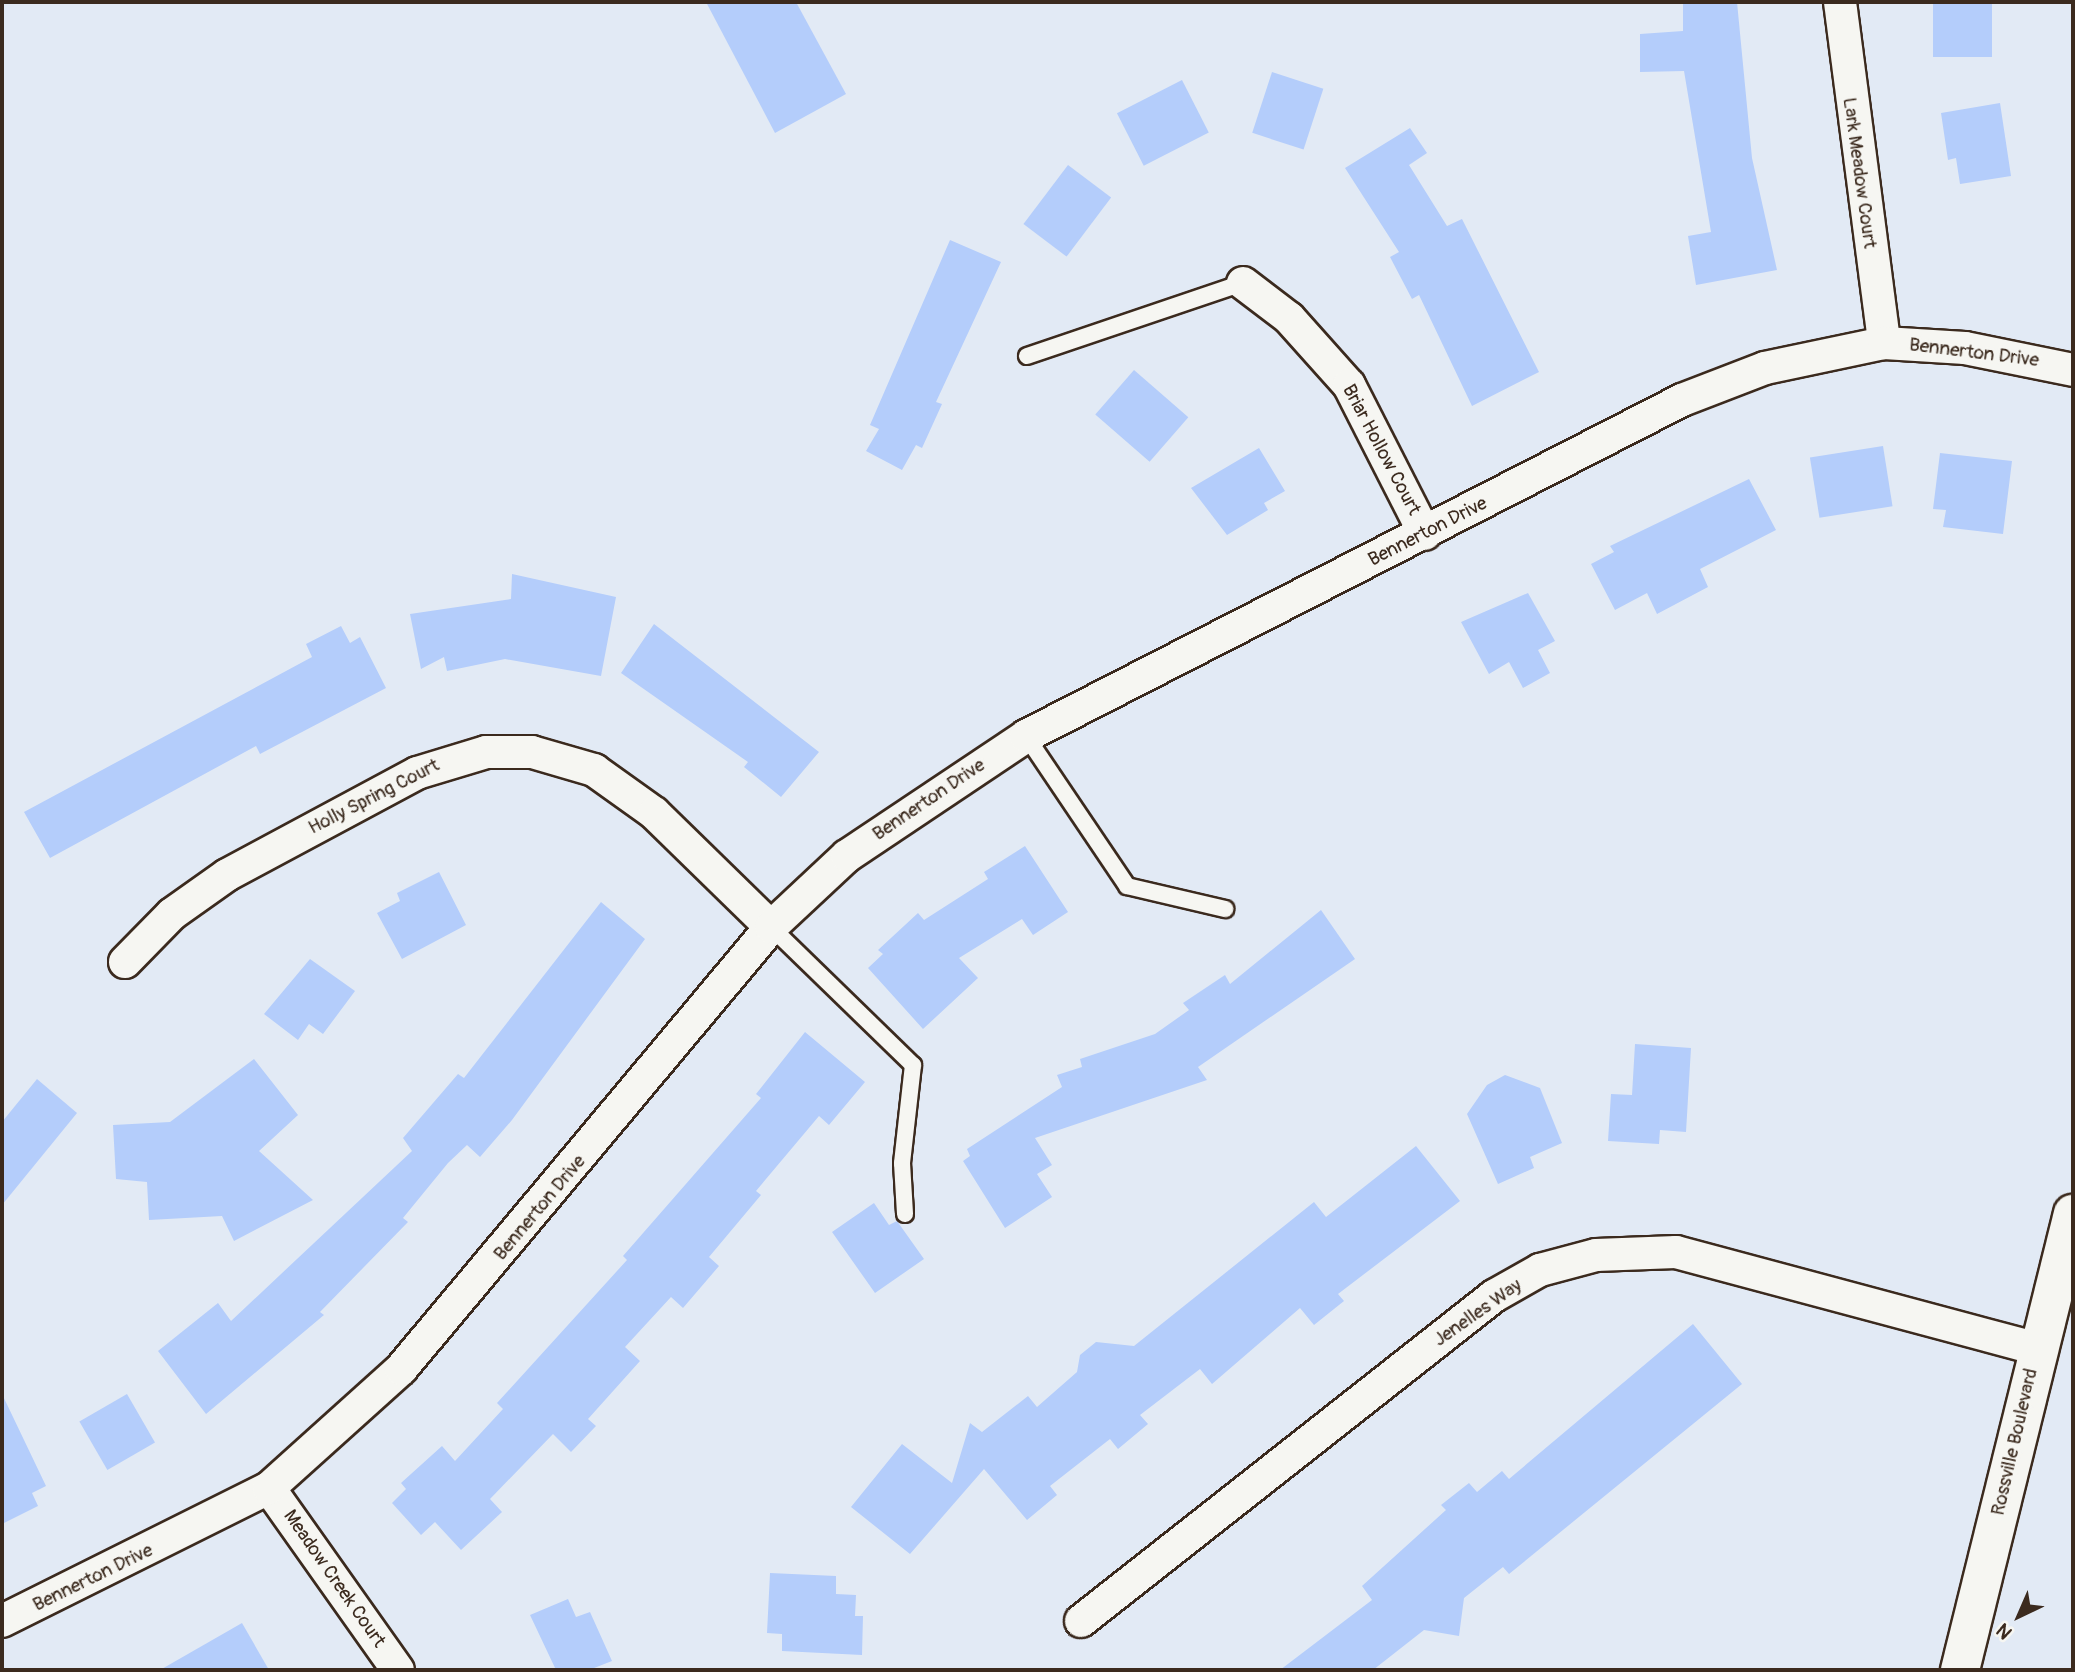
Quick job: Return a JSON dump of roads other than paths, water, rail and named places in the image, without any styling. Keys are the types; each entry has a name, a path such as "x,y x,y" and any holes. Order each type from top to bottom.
{"main road":[{"name":"Rossville Boulevard","path":"1960,1670 2037,1349 2073,1214"}],"street":[{"name":"Lark Meadow Court","path":"1840,2 1884,343"},
{"name":"Briar Hollow Court","path":"1243,283 1289,318 1349,385 1425,534"},
{"name":"Bennerton Drive","path":"2,1621 270,1488 401,1369 771,926 847,856 1026,736 1425,534 1682,400 1765,368 1884,343 1965,348 2073,370"},
{"name":"Holly Spring Court","path":"125,962 172,914 227,875 418,773 486,752 532,752 594,770 654,813 771,926"},
{"name":"Jenelles Way","path":"1081,1621 1494,1296 1540,1270 1596,1255 1676,1252 2037,1349"},
{"name":"Meadow Creek Court","path":"270,1488 398,1670"}],"lane":[{"path":"1027,356 1243,283"},
{"path":"1026,736 1127,886 1224,909"},
{"path":"771,926 914,1065 902,1163 905,1214"}]}
